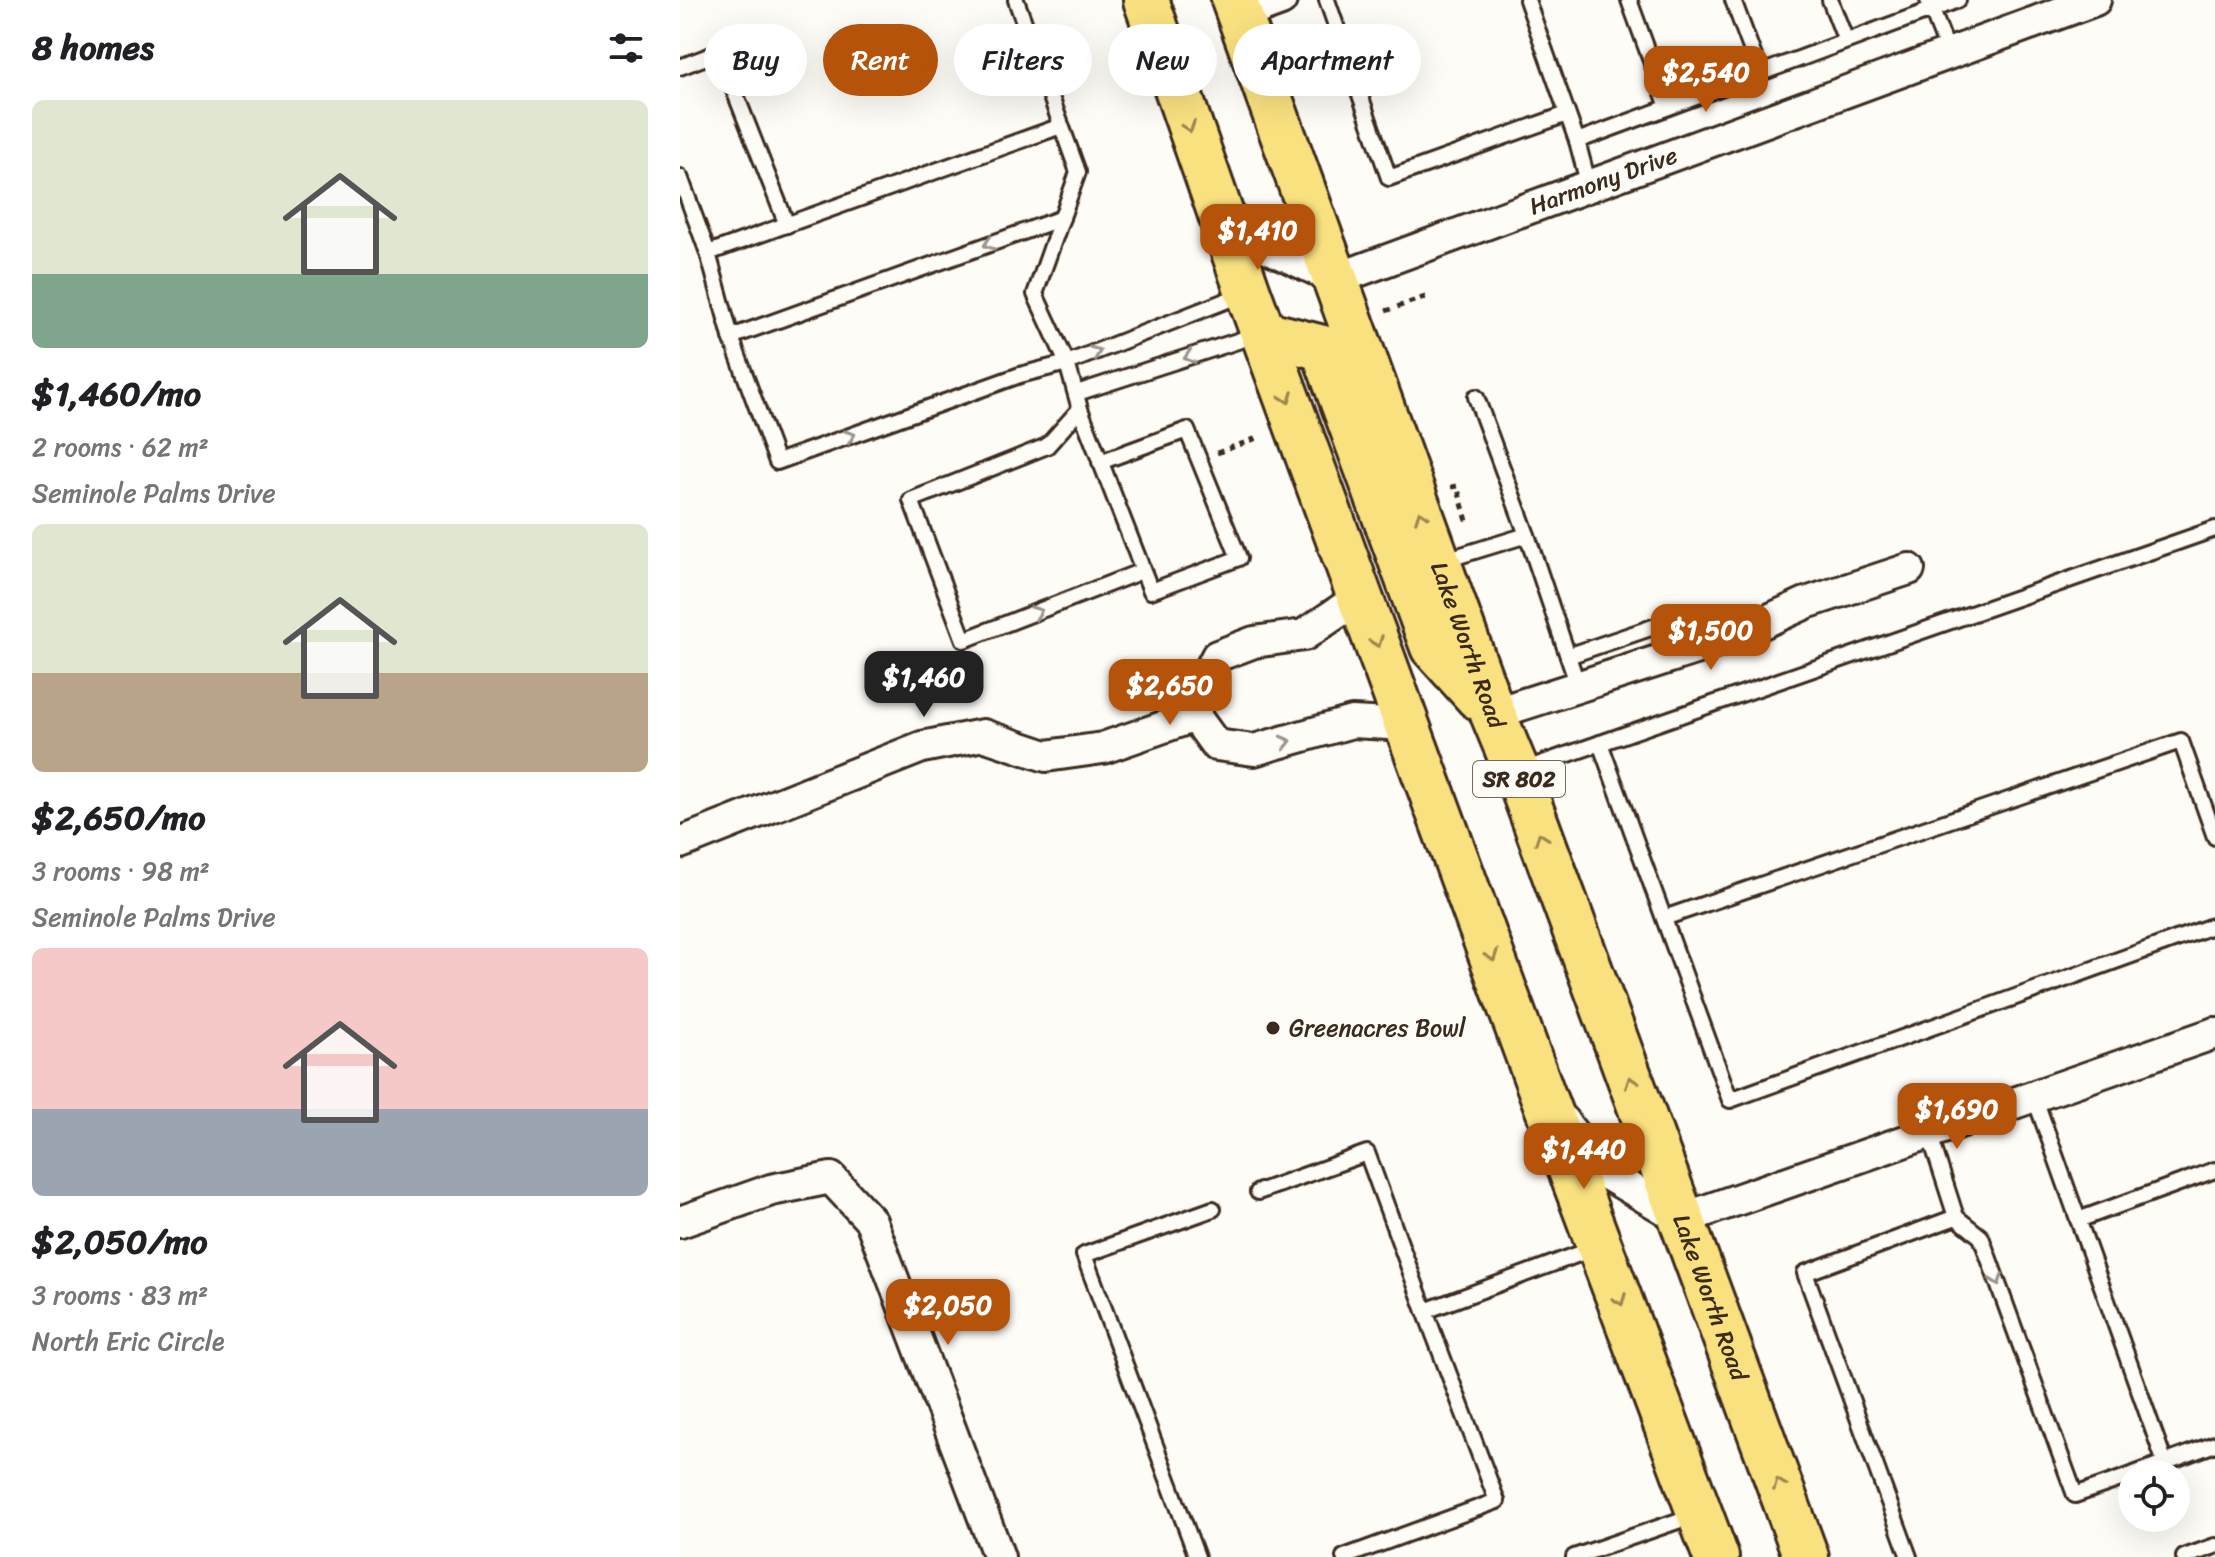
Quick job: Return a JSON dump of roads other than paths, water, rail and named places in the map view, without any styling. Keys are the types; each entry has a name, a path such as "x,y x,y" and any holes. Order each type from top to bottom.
{"main road":[{"path":"1146,0 1216,205 1716,1557"},
{"name":"Lake Worth Road","path":"1235,5 1493,714 1806,1557"},
{"path":"1263,333 1323,348 1433,647 1493,714"}],"street":[{"path":"1235,5 1281,0"},
{"name":"Harmony Drive","path":"1336,279 2095,0"},
{"path":"1216,205 1263,245 1336,279"},
{"path":"1493,714 1729,638 1806,603 1909,569"},
{"path":"1360,597 1304,635 1254,642 1217,656 1199,691 1195,716 1216,745 1254,750 1352,722 1407,725"},
{"path":"680,843 922,747 983,735 1046,756 1103,748 1195,716"},
{"path":"1543,1096 1603,1172 1682,1219 2215,1033"},
{"path":"680,1222 771,1190 831,1178 871,1221 999,1557"}],"lane":[{"path":"1016,0 1078,172 1035,294 1067,363 1080,409 1100,462 1142,571 1151,591 1239,558 1187,430 1100,462"},
{"path":"1327,0 1389,178 1567,114"},
{"path":"1527,0 1577,141 1589,186"},
{"path":"1629,0 1668,107"},
{"path":"1733,0 1760,73"},
{"path":"1830,0 1846,41"},
{"path":"1577,141 1846,41 1930,5 1958,0"},
{"path":"1930,5 1949,54"},
{"path":"680,67 719,52 787,225"},
{"path":"708,253 1061,126"},
{"path":"680,177 708,253 731,337 777,462 1020,375 1067,363 1248,292"},
{"path":"731,337 1062,218"},
{"path":"1077,393 1263,333"},
{"path":"1476,397 1578,686"},
{"path":"1080,409 1047,446 911,500 964,640 1142,571"},
{"path":"1517,772 2215,529"},
{"path":"1438,562 1527,535"},
{"path":"1568,656 1668,622"},
{"path":"1664,918 2181,741 2215,837"},
{"path":"1600,743 1730,1100 2215,925"},
{"path":"2034,1096 2164,1460"},
{"path":"1929,1133 1956,1217 1981,1237 2075,1495 2118,1480"},
{"path":"1258,1192 1367,1153 1497,1501 1344,1557"},
{"path":"2078,1220 2215,1170"},
{"path":"1197,1557 1084,1255 1213,1209"},
{"path":"1909,1557 1805,1273 1956,1217"},
{"path":"1425,1311 1600,1247"},
{"path":"2173,1460 2215,1444"},
{"path":"1574,1557 1597,1553 1699,1513"},
{"path":"2184,1557 2215,1546"}],"place":[{"name":"Greenacres Bowl","path":"1273,1028"}]}
